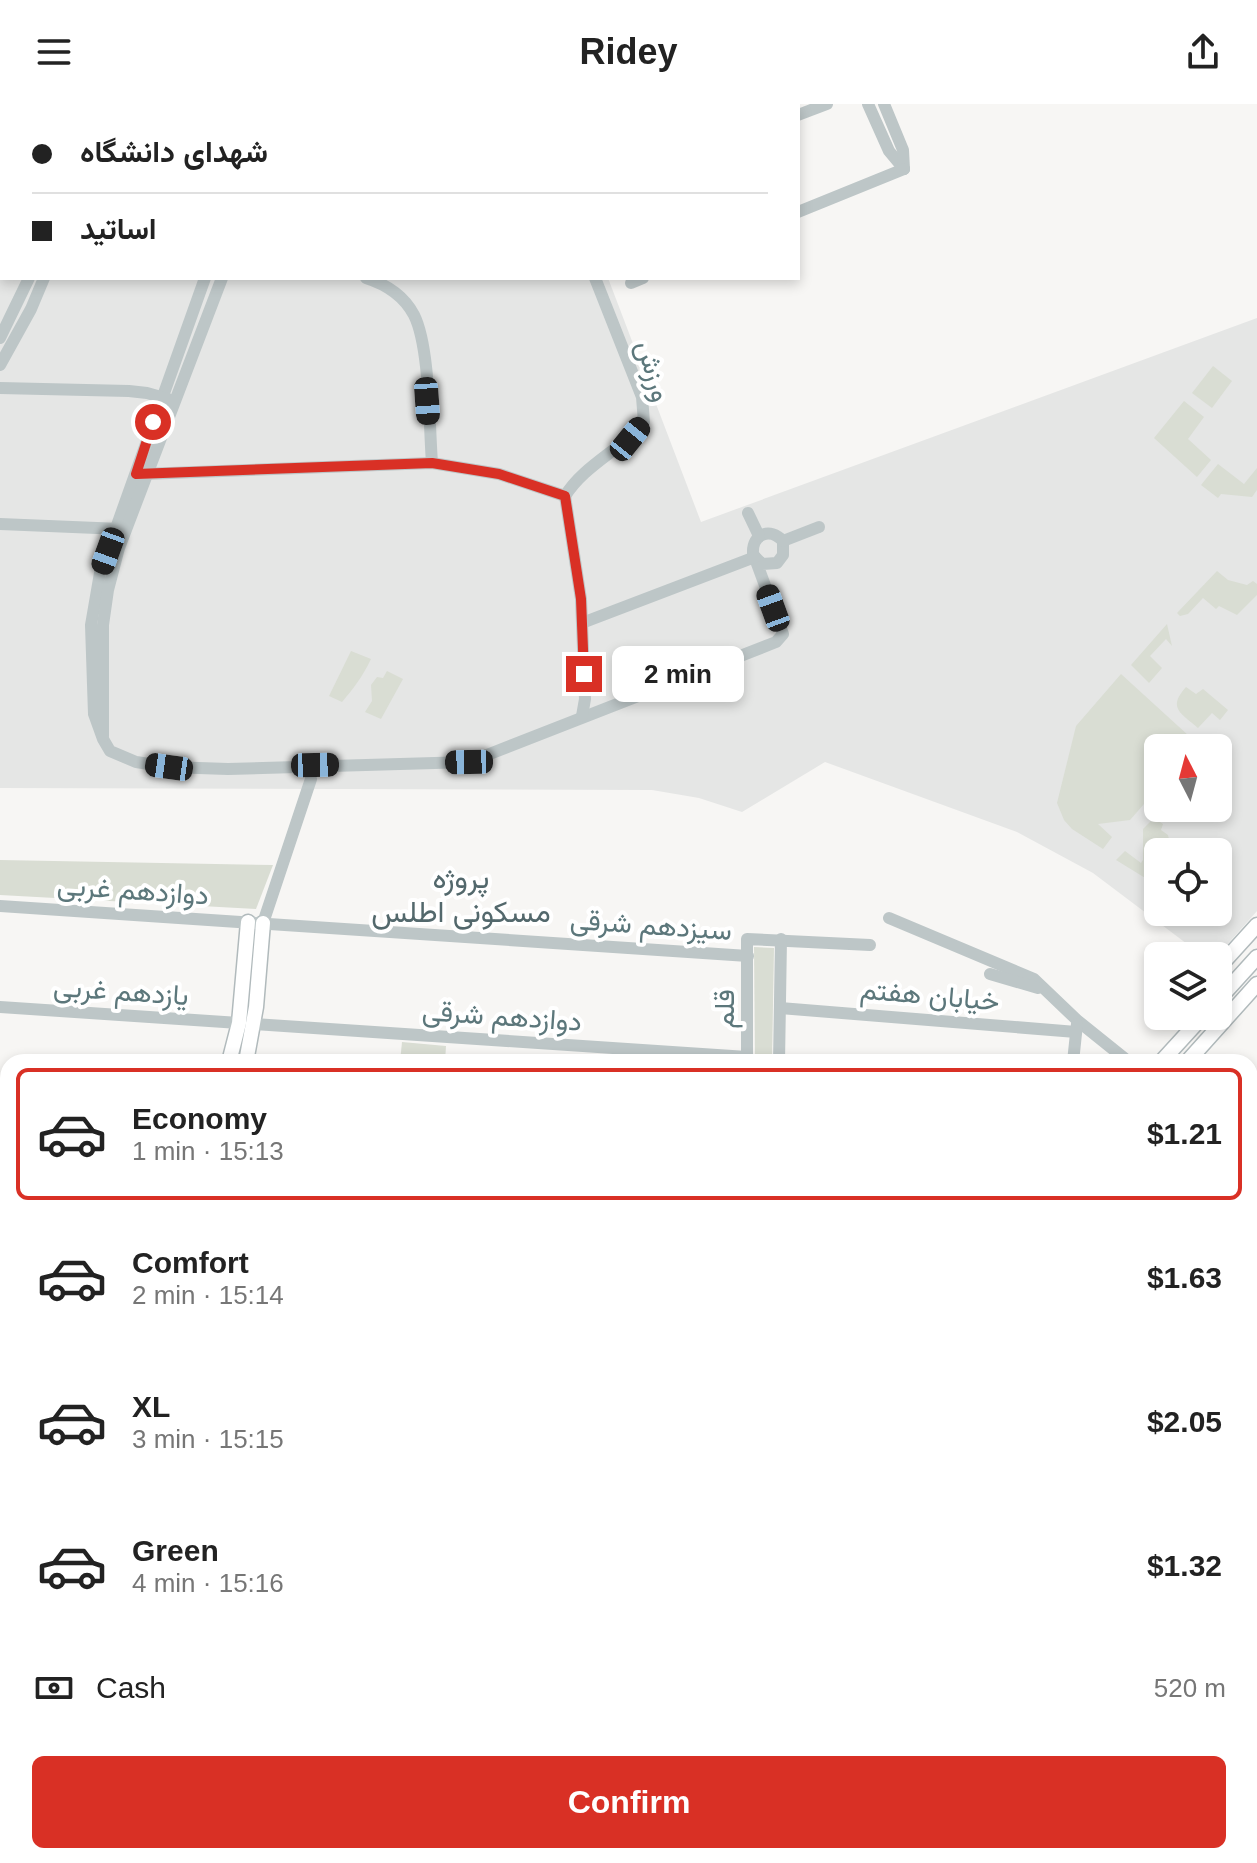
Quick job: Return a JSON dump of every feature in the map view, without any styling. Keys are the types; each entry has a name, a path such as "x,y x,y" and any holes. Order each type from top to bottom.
{"main road":[{"path":"246,1054 255,922"},
{"path":"1232,953 1257,925"},
{"path":"1232,985 1257,957"},
{"path":"1194,1054 1257,984"},
{"path":"233,1054 246,1024"},
{"path":"1174,1054 1191,1030"}],"street":[{"path":"800,114 827,104"},
{"path":"868,104 889,151 904,169"},
{"path":"884,104 903,150 904,169"},
{"path":"800,211 904,169"},
{"path":"0,338 28,280"},
{"path":"0,365 43,280"},
{"path":"142,474 162,397 204,280"},
{"path":"221,280 176,403 142,474 121,529 103,625 103,739 110,751 136,762 169,767 228,769 469,762 776,642 783,634 755,557 753,546 759,536 772,533 783,541 785,551 777,563 762,564 755,557"},
{"path":"373,280 386,284 413,312 422,336 432,463"},
{"name":"ورزش","path":"565,496 573,483 630,439 644,422 642,397 596,280"},
{"path":"0,388 129,391 176,403"},
{"path":"142,474 432,463 499,474 565,496 582,623 585,699 582,716"},
{"path":"748,513 759,536"},
{"path":"0,524 121,529"},
{"path":"783,541 819,527"},
{"path":"582,623 755,557"},
{"path":"255,922 311,779"},
{"name":"دوازدهم غربی","path":"0,906 255,922"},
{"path":"889,918 1034,979 1077,1026 1117,1054"},
{"name":"سیزدهم شرقی","path":"255,922 748,956"},
{"path":"748,956 747,939 870,945"},
{"path":"779,1054 781,939"},
{"name":"قلم","path":"747,1054 748,956"},
{"path":"990,974 1045,990"},
{"name":"یازدهم غربی","path":"0,1007 246,1024"},
{"name":"خیابان هفتم","path":"780,1008 1077,1026"},
{"name":"دوازدهم شرقی","path":"246,1024 675,1054"},
{"path":"1074,1054 1077,1026"}],"shaded area":[{"path":"0,280 609,280 701,522 1257,318 1257,911 1229,942 1184,942 1163,926 1232,926 1232,838 1144,838 1144,911 1093,873 1017,832 825,762 742,812 699,798 652,790 0,788"},
{"path":"1213,366 1232,381 1212,408 1192,393"},
{"path":"1184,401 1204,417 1188,439 1211,460 1197,477 1154,438"},
{"path":"1218,464 1244,484 1257,468 1257,490 1252,497 1221,494 1218,498 1201,485"},
{"path":"1217,571 1228,580 1247,585 1253,581 1257,584 1257,595 1237,615 1219,606 1216,609 1203,598 1188,614 1180,616 1177,613"},
{"path":"1167,624 1172,646 1166,639 1150,656 1162,668 1149,683 1131,665"},
{"path":"351,651 371,659 342,702 329,696"},
{"path":"387,671 403,679 381,719 365,712 372,701 371,685 377,677 383,678"},
{"path":"1121,674 1187,734 1144,734 1144,804 1130,820 1098,824 1112,837 1103,849 1072,829 1064,820 1057,803 1076,726"},
{"path":"1186,687 1196,694 1203,689 1228,710 1220,720 1212,713 1198,728 1178,710 1177,700"},
{"path":"1150,822 1160,822 1163,824 1161,830 1169,838 1144,838 1144,877 1116,860 1125,851 1141,863 1143,829"},
{"path":"0,860 273,865 256,909 0,895"},
{"path":"754,947 774,948 772,1054 755,1054"},
{"path":"402,1042 446,1046 446,1054 401,1054"}],"district":[{"name":"پروژه مسکونی اطلس","path":"461,894"}],"route":[{"path":"153,422 136,474 432,463 499,474 565,496 581,599 584,674"}]}
